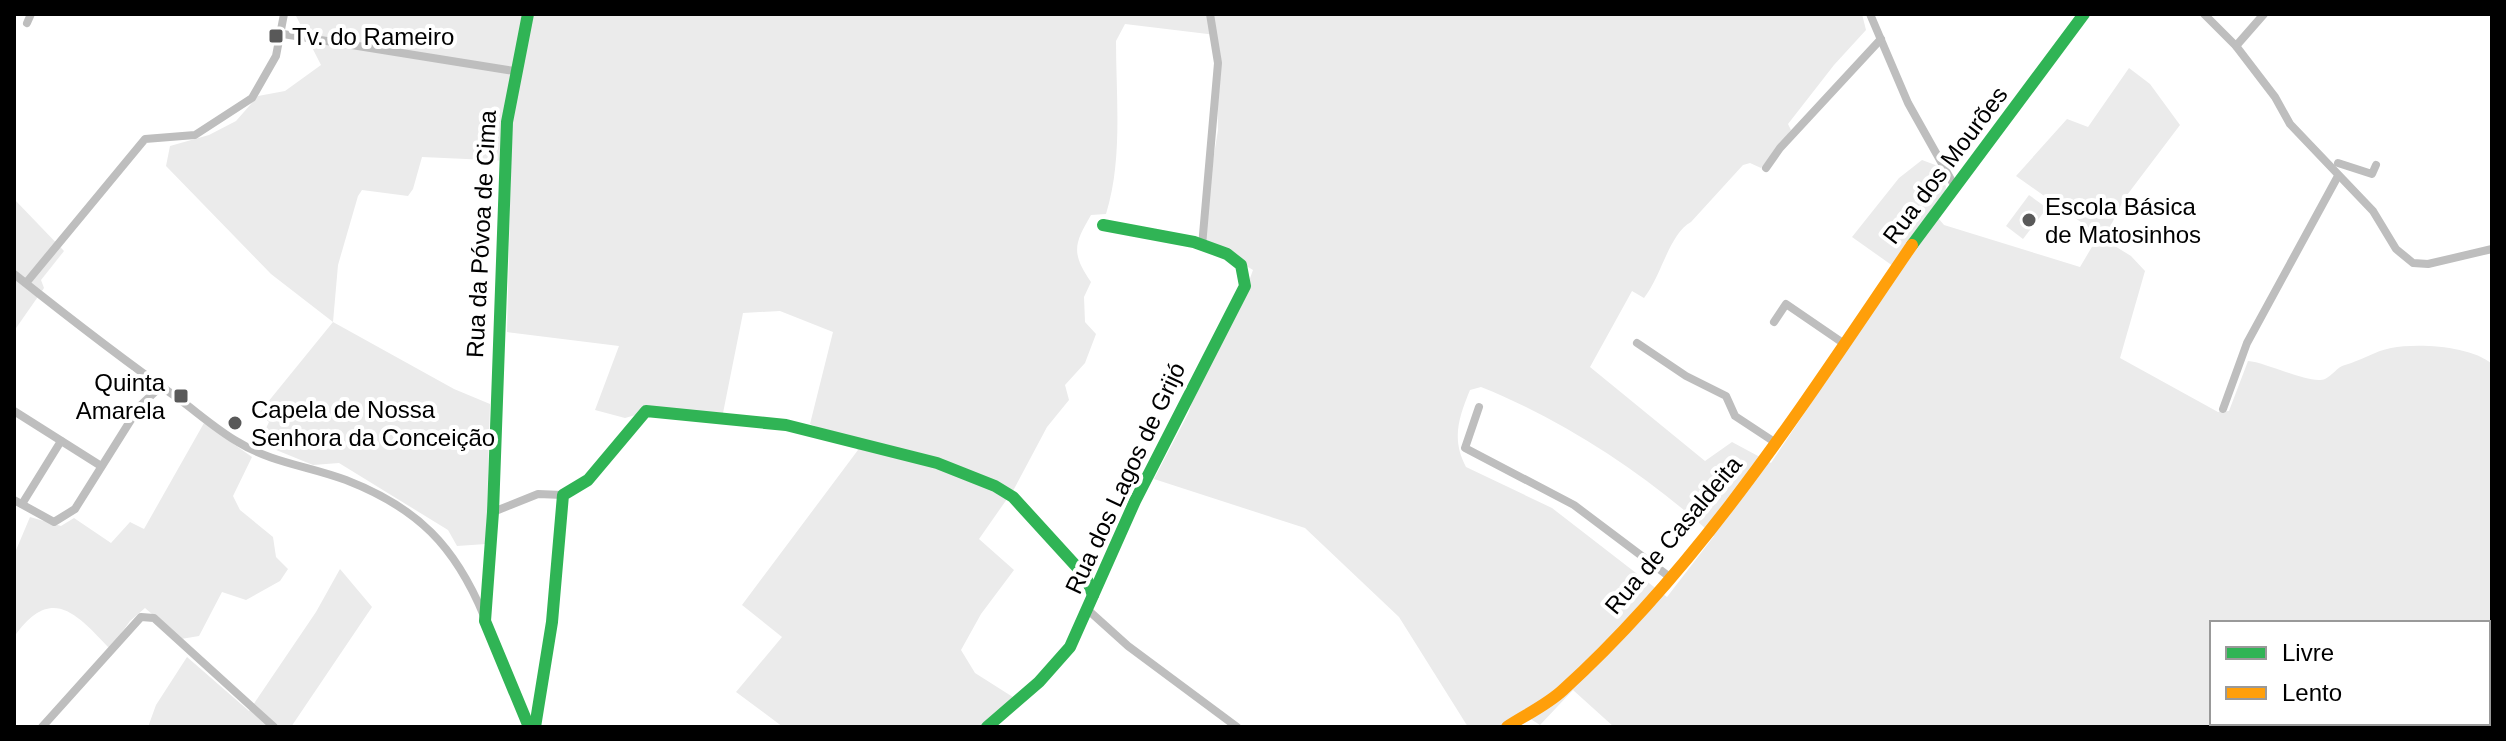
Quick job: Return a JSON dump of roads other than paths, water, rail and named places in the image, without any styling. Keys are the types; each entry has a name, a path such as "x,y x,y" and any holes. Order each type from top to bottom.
{"street":[{"path":"26,283 145,139 195,135 252,98 276,56 283,34 284,14"},
{"name":"Rua da Póvoa de Cima","path":"528,14 514,71 501,208 493,512 485,621 529,727"},
{"path":"1202,246 1218,63 1210,14"},
{"path":"1870,14 1908,103 1954,185"},
{"name":"Rua dos Mourões","path":"1843,343 1954,185 2084,14"},
{"path":"2204,14 2236,46 2275,97 2290,124 2373,211 2396,249 2413,263 2428,264 2492,249"},
{"path":"2236,46 2264,14"},
{"path":"283,34 514,71"},
{"path":"1766,168 1780,148 1881,39"},
{"path":"2338,163 2372,174 2376,165"},
{"path":"2223,409 2247,343 2338,176"},
{"name":"Rua dos Lagos de Grijó","path":"987,727 1039,682 1070,647 1184,400 1245,286 1245,272 1237,260 1202,246 1103,225"},
{"path":"14,274 236,441 264,457 347,481 424,525 446,545 468,577 485,621"},
{"path":"1774,322 1786,304 1843,343"},
{"path":"1637,343 1686,376 1726,396 1735,416 1776,443"},
{"name":"Rua de Casaldeita","path":"1507,727 1561,692 1671,578 1776,443 1843,343"},
{"path":"61,441 18,502 54,522 75,509 139,407 161,386"},
{"path":"1479,407 1465,448 1505,466 1574,505 1671,578"},
{"path":"14,411 101,466"},
{"path":"493,512 538,494 563,495 587,483 628,424 646,411 786,425 908,455 995,486 1013,497 1086,577 1093,595"},
{"path":"535,727 552,622 563,495"},
{"path":"1088,610 1128,646 1237,727"},
{"path":"42,727 141,617 154,618 274,727"}],"place":[{"name":"Tv. do Rameiro","path":"276,36"},
{"name":"Escola Básica de Matosinhos","path":"2029,220"},
{"name":"Quinta Amarela","path":"181,396"},
{"name":"Capela de Nossa Senhora da Conceição","path":"235,423"}]}
